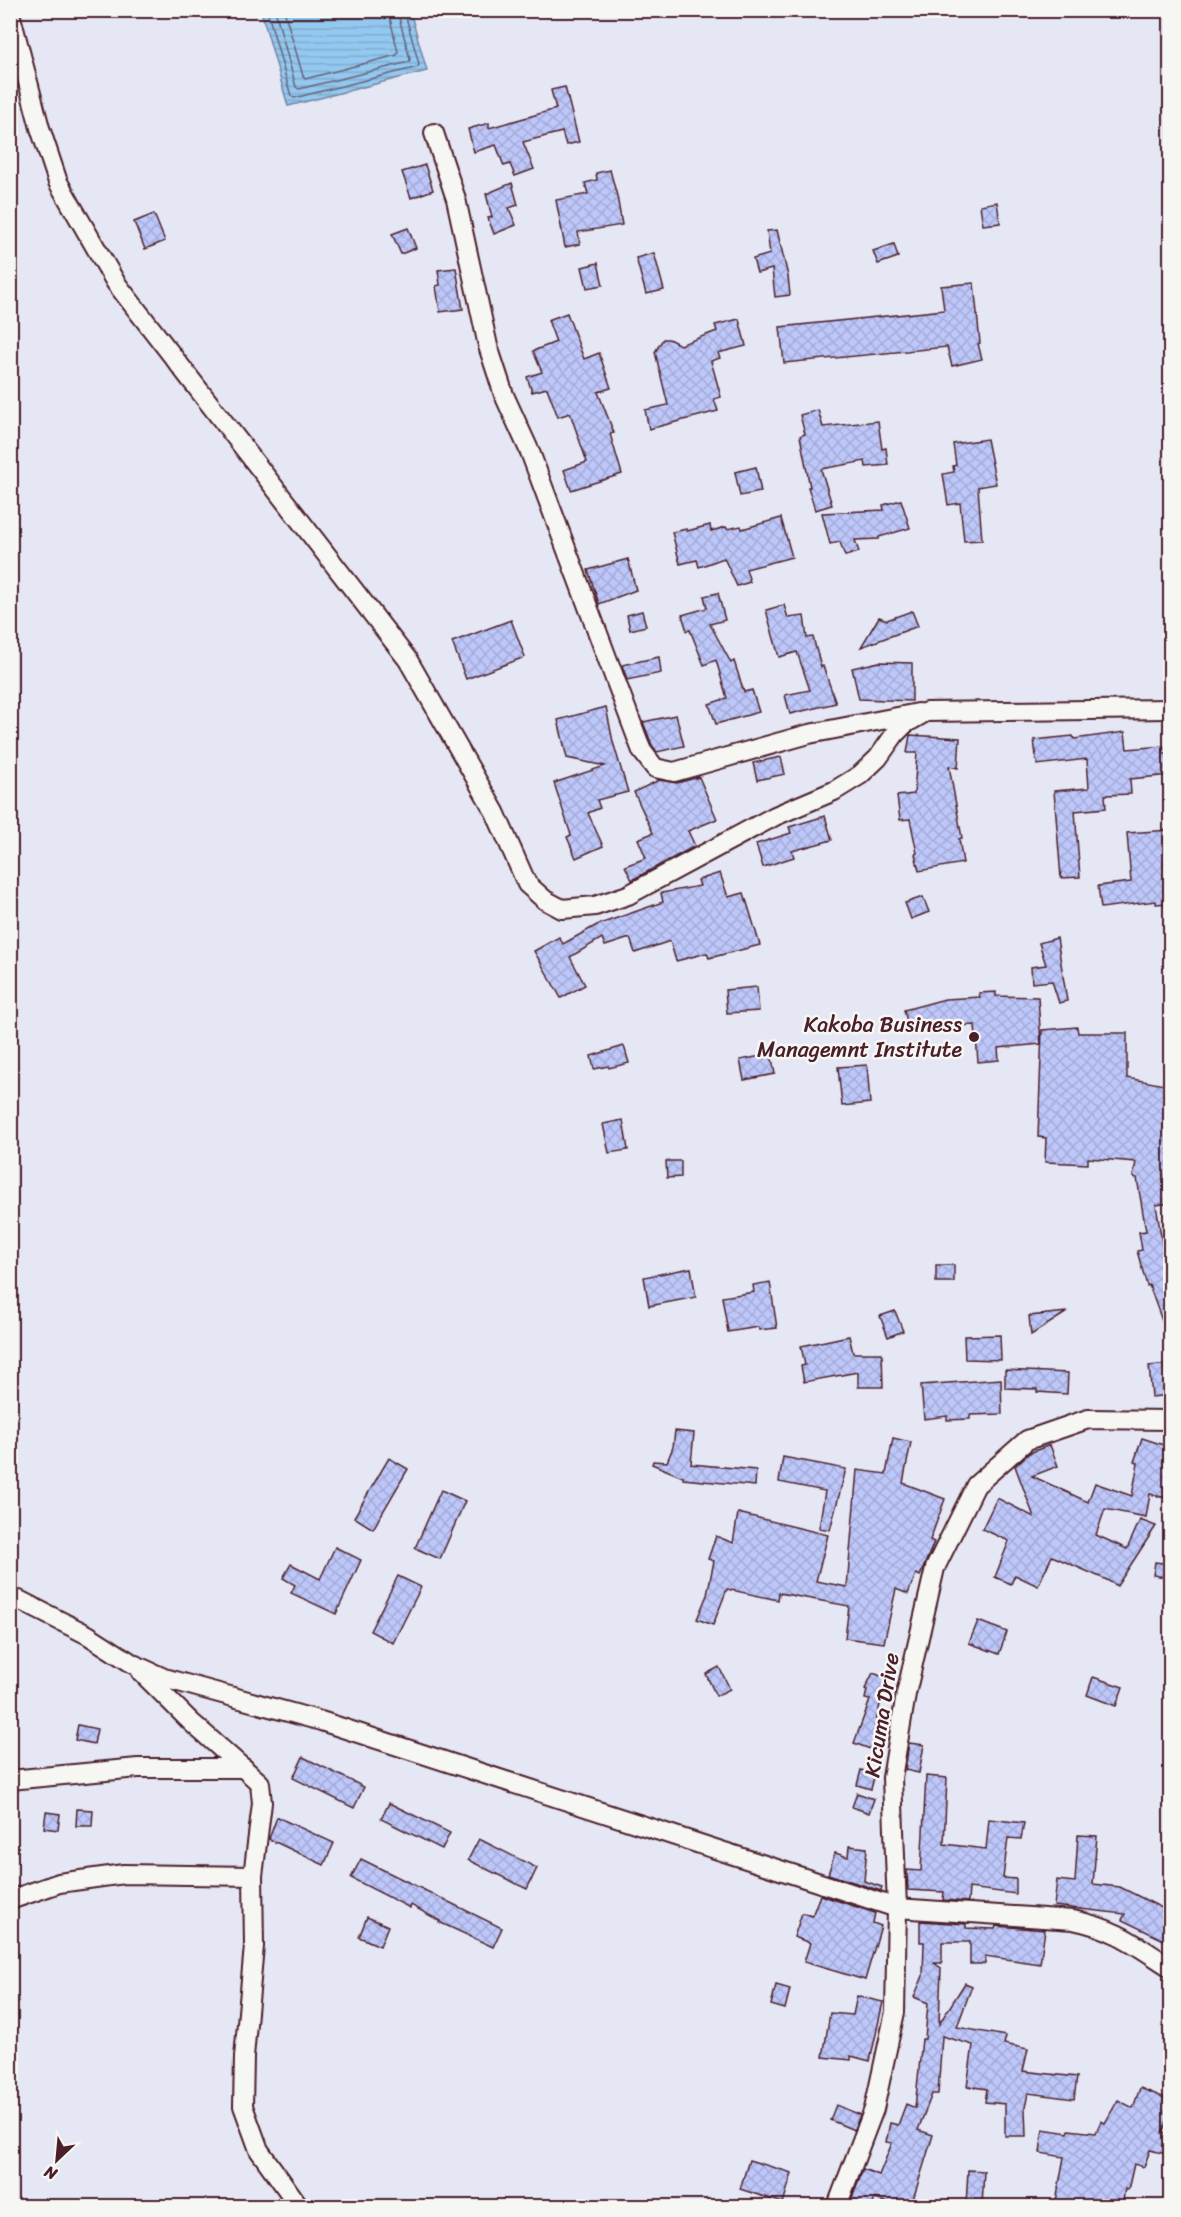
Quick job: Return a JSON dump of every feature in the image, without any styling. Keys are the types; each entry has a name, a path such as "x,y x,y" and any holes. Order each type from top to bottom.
{"street":[{"path":"10,13 40,128 58,182 116,283 408,660 495,812 527,884 545,900 562,909 595,906 628,895 775,816 834,791 860,775 878,758 900,729 926,712"},
{"path":"434,133 456,198 488,346 504,395 530,452 642,751 655,768 674,772 809,734 926,712 1170,709"},
{"name":"Kicuma Drive","path":"837,2206 874,2109 895,2012 897,1908 892,1778 906,1694 935,1568 976,1485 1027,1440 1088,1419 1170,1420"},
{"path":"10,1598 19,1600 88,1635 133,1664 164,1678 321,1721 897,1908 1073,1920 1095,1924 1120,1934 1170,1967"},
{"path":"133,1664 191,1722 260,1783 262,1803 253,1876 254,1946 244,2058 243,2106 259,2150 299,2206"},
{"path":"10,1780 138,1768 244,1768"},
{"path":"10,1900 59,1883 124,1874 253,1876"}],"water":[{"path":"261,11 410,11 427,71 288,106"}],"building":[{"path":"565,87 579,142 566,145 562,132 523,142 534,169 515,176 510,164 504,166 496,145 474,152 468,129 489,123 489,128 556,109 551,90"},
{"path":"425,165 433,190 411,198 402,172"},
{"path":"610,170 622,225 578,232 580,244 565,247 556,200 588,194 585,183 597,180 596,173"},
{"path":"512,183 518,205 509,208 516,225 494,234 488,218 492,217 486,194"},
{"path":"997,202 1000,223 983,225 980,205"},
{"path":"154,214 165,241 145,249 134,222"},
{"path":"408,228 416,248 401,254 392,234"},
{"path":"777,230 790,295 775,297 772,269 757,273 753,259 770,254 767,231"},
{"path":"894,244 898,257 878,264 873,251"},
{"path":"654,253 664,290 646,294 636,258"},
{"path":"598,263 603,285 587,288 582,267"},
{"path":"456,268 463,309 440,312 436,286 440,285 438,270"},
{"path":"974,283 980,343 978,344 982,359 952,366 947,347 784,363 780,327 944,310 941,286"},
{"path":"567,313 584,359 599,353 611,388 598,392 614,433 610,434 622,474 571,490 564,470 587,462 570,413 558,417 547,388 532,392 527,377 542,372 533,351 556,342 548,320"},
{"path":"739,319 746,346 718,353 720,358 711,361 721,397 714,399 718,411 649,429 645,410 668,405 655,352 663,339 669,339 680,345 717,331 715,325"},
{"path":"818,410 823,427 878,421 882,449 886,448 888,465 866,467 865,461 821,469 832,505 815,510 808,487 810,487 800,436 805,434 800,415"},
{"path":"987,439 996,484 978,487 982,540 964,541 960,503 948,505 943,474 954,472 953,466 956,465 953,444"},
{"path":"756,467 761,492 740,496 735,472"},
{"path":"901,500 910,528 879,537 879,539 855,540 859,552 845,556 840,542 830,544 822,513 884,510 883,505"},
{"path":"781,518 792,557 746,569 750,582 737,586 724,558 699,567 697,560 680,564 672,532 710,525 711,531 741,526 742,529"},
{"path":"628,559 636,590 599,604 588,570"},
{"path":"718,593 725,620 710,624 731,663 734,661 744,692 752,690 759,712 716,724 709,704 727,698 716,660 704,665 690,630 687,631 682,615 707,608 704,596"},
{"path":"784,605 788,618 804,616 807,638 813,637 821,667 823,666 836,703 790,714 785,695 810,690 797,652 779,657 766,610"},
{"path":"642,611 646,626 630,630 627,615"},
{"path":"912,611 918,626 861,647 879,617 887,620"},
{"path":"511,620 525,657 466,679 452,642"},
{"path":"659,657 661,673 627,680 622,665"},
{"path":"879,662 912,663 912,701 859,699 852,668"},
{"path":"606,707 613,742 628,792 597,800 600,808 588,813 603,846 576,858 567,837 571,835 554,783 605,766 567,758 558,720"},
{"path":"676,715 684,746 657,752 643,722"},
{"path":"1125,732 1127,749 1163,746 1164,754 1169,753 1170,775 1130,779 1131,794 1105,795 1106,808 1075,811 1080,877 1061,878 1054,791 1089,788 1087,759 1037,765 1034,740 1073,736 1074,739"},
{"path":"910,735 960,738 958,768 949,766 962,838 959,839 963,863 919,871 910,819 900,820 897,796 914,794 917,753 907,753"},
{"path":"781,757 785,774 757,780 753,763"},
{"path":"699,777 717,819 688,831 695,846 632,880 625,866 646,858 638,839 653,833 634,792 659,780 677,783"},
{"path":"825,816 832,840 792,851 794,857 763,867 756,844 791,833 789,827"},
{"path":"1170,830 1170,903 1156,904 1156,901 1101,908 1098,886 1131,882 1127,833"},
{"path":"720,873 728,897 744,893 760,945 709,958 707,953 676,961 670,941 635,953 630,938 605,946 602,938 570,957 585,985 561,998 534,951 559,937 563,944 597,925 663,902 661,893 700,886 698,880"},
{"path":"923,897 929,912 911,919 905,903"},
{"path":"1057,938 1067,1001 1059,1003 1052,981 1032,983 1031,967 1046,965 1039,943"},
{"path":"757,987 759,1011 727,1013 725,990"},
{"path":"996,992 996,996 1038,997 1041,1044 998,1048 999,1060 978,1062 975,1025 932,1027 910,1032 904,1010 945,999 980,997 979,993"},
{"path":"1077,1027 1078,1033 1127,1033 1127,1078 1170,1086 1170,1203 1156,1205 1162,1242 1170,1239 1170,1340 1149,1285 1147,1286 1137,1251 1142,1250 1139,1232 1146,1231 1137,1178 1133,1177 1136,1162 1088,1158 1088,1164 1045,1162 1046,1138 1038,1137 1042,1030"},
{"path":"624,1046 629,1063 594,1069 591,1056"},
{"path":"771,1054 775,1074 744,1080 740,1060"},
{"path":"867,1065 870,1103 842,1106 838,1067"},
{"path":"623,1120 628,1150 609,1153 603,1124"},
{"path":"666,1161 681,1161 681,1177 667,1178"},
{"path":"936,1265 954,1265 954,1282 936,1282"},
{"path":"691,1268 696,1297 649,1306 644,1277"},
{"path":"770,1282 777,1328 759,1330 759,1327 728,1332 722,1297 754,1292 753,1285"},
{"path":"895,1311 903,1331 888,1337 880,1316"},
{"path":"1067,1312 1031,1335 1029,1316"},
{"path":"1000,1335 1001,1360 965,1359 964,1336"},
{"path":"849,1336 853,1353 882,1353 883,1387 858,1387 858,1372 804,1382 801,1366 805,1365 801,1346"},
{"path":"1170,1364 1170,1395 1152,1397 1149,1366"},
{"path":"1005,1370 1068,1373 1067,1394 1037,1392 1037,1389 1005,1388"},
{"path":"1001,1379 1002,1414 970,1415 970,1419 947,1420 947,1416 924,1419 921,1385"},
{"path":"675,1431 694,1433 691,1464 756,1470 755,1486 683,1479 683,1477 652,1464 653,1461 667,1462 673,1447"},
{"path":"893,1438 911,1442 903,1483 945,1499 930,1540 934,1542 920,1576 916,1574 908,1594 896,1589 884,1643 845,1638 849,1606 779,1593 778,1600 727,1589 713,1625 697,1619 707,1595 714,1561 708,1559 716,1536 733,1543 738,1513 828,1535 816,1581 847,1587 857,1470 886,1474"},
{"path":"1142,1438 1170,1447 1170,1499 1150,1494 1146,1517 1105,1509 1096,1535 1127,1549 1140,1520 1156,1526 1117,1586 1052,1556 1038,1586 1015,1575 1011,1584 995,1577 1009,1541 982,1529 997,1498 1034,1517 1015,1466 1029,1453 1050,1445 1058,1466 1032,1476 1088,1502 1095,1483 1132,1496 1138,1463 1134,1462"},
{"path":"783,1457 846,1469 830,1530 819,1528 825,1491 779,1482"},
{"path":"389,1458 408,1469 373,1529 354,1517"},
{"path":"441,1490 465,1501 440,1559 415,1548"},
{"path":"335,1547 361,1560 336,1614 291,1593 295,1585 283,1578 291,1564 320,1579"},
{"path":"1155,1562 1170,1564 1170,1578 1153,1575"},
{"path":"398,1576 421,1587 393,1643 370,1631"},
{"path":"978,1621 1007,1632 999,1654 969,1643"},
{"path":"719,1667 730,1689 716,1696 706,1674"},
{"path":"873,1673 886,1678 875,1727 881,1729 873,1750 854,1743 870,1700 865,1699 867,1690 865,1689"},
{"path":"1093,1677 1123,1687 1116,1706 1087,1695"},
{"path":"78,1725 97,1729 94,1744 75,1740"},
{"path":"909,1743 924,1745 919,1773 905,1770"},
{"path":"303,1757 364,1787 354,1808 293,1778"},
{"path":"861,1770 875,1774 871,1789 857,1785"},
{"path":"926,1776 947,1778 944,1844 986,1849 989,1819 1024,1823 1021,1839 1008,1838 1003,1878 1016,1879 1016,1894 969,1888 968,1902 943,1900 944,1892 908,1890 907,1870 921,1871"},
{"path":"857,1793 874,1799 869,1813 852,1807"},
{"path":"389,1803 450,1833 442,1849 381,1819"},
{"path":"77,1809 93,1810 92,1826 76,1826"},
{"path":"46,1812 60,1814 58,1830 44,1828"},
{"path":"277,1817 334,1843 324,1865 269,1839"},
{"path":"1078,1835 1097,1836 1093,1884 1120,1887 1170,1912 1170,1943 1122,1920 1125,1914 1054,1906 1057,1880 1075,1882"},
{"path":"479,1839 537,1868 527,1889 468,1860"},
{"path":"849,1846 867,1848 864,1881 882,1887 881,1891 828,1874 835,1853 848,1857"},
{"path":"361,1859 502,1928 493,1947 439,1922 411,1905 410,1908 351,1878"},
{"path":"820,1895 875,1913 873,1923 881,1926 865,1980 804,1962 810,1943 794,1937 802,1913 812,1916"},
{"path":"367,1917 388,1926 380,1946 359,1937"},
{"path":"920,1921 966,1924 966,1928 995,1929 996,1926 1045,1930 1040,1964 985,1956 985,1964 970,1964 970,1942 942,1942 942,1963 934,1963 941,1968 939,2024 965,1983 972,1986 957,2027 1006,2036 1004,2044 1028,2049 1023,2071 1077,2077 1074,2099 1028,2093 1025,2108 1026,2136 1005,2136 1005,2104 985,2102 987,2089 967,2086 973,2045 942,2036 938,2094 932,2094 918,2130 933,2135 911,2206 897,2206 875,2199 872,2206 849,2206 863,2169 879,2175 892,2143 886,2142 890,2123 898,2125 906,2104 915,2108 928,2003 914,1997 923,1976 924,1942 920,1942"},
{"path":"776,1985 790,1989 785,2009 771,2005"},
{"path":"857,1996 883,2002 870,2061 851,2056 851,2060 823,2057 830,2013 853,2015"},
{"path":"1140,2088 1170,2100 1170,2113 1162,2133 1170,2135 1170,2155 1150,2150 1144,2167 1134,2164 1122,2206 1088,2206 1056,2201 1064,2157 1040,2153 1043,2129 1068,2133 1069,2130 1096,2133 1101,2121 1105,2123 1118,2100 1133,2108"},
{"path":"836,2105 860,2115 854,2130 830,2120"},
{"path":"749,2160 792,2173 783,2203 740,2189"},
{"path":"968,2170 984,2171 982,2206 966,2206"}],"place":[{"name":"Kakoba Business Managemnt Institute","path":"974,1037"}]}
